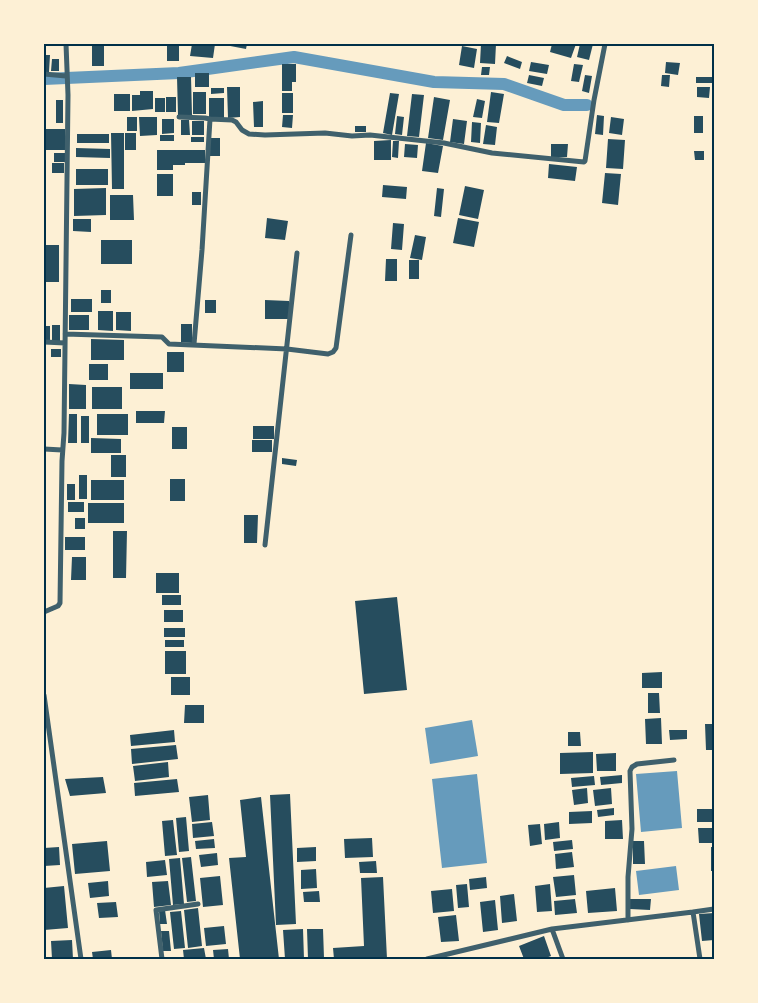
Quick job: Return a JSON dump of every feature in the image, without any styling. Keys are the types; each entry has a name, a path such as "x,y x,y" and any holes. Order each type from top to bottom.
{"street":[{"path":"44,612 58,606 60,603 68,95 66,44"},
{"path":"178,117 232,120 249,134 324,133 352,136 370,135 444,143 492,153 584,162 605,44"},
{"path":"44,74 66,76"},
{"path":"194,344 203,240 210,119"},
{"path":"65,334 162,337 169,344 194,344 328,354 336,348 351,235"},
{"path":"265,545 297,253"},
{"path":"44,342 65,343"},
{"path":"44,449 62,450"},
{"path":"44,695 81,959"},
{"path":"628,920 628,877 632,829 630,771 632,766 637,764 674,760"},
{"path":"162,959 156,910 198,904"},
{"path":"427,959 552,929 714,909"},
{"path":"693,912 700,959"},
{"path":"552,929 563,959"}],"water":[{"path":"472,720 478,756 430,764 425,728"},
{"path":"677,771 682,828 641,832 636,774"},
{"path":"477,774 487,863 442,868 432,779"},
{"path":"676,866 679,890 639,895 636,871"}],"building":[{"path":"92,44 104,44 104,66 92,66"},
{"path":"167,44 179,44 179,61 167,61"},
{"path":"192,44 215,44 213,58 190,56"},
{"path":"225,44 247,44 246,49"},
{"path":"481,44 496,44 495,64 480,63"},
{"path":"552,44 576,44 571,58 550,52"},
{"path":"580,44 593,44 589,60 577,57"},
{"path":"462,46 477,49 474,68 459,65"},
{"path":"44,55 50,55 49,72 44,72"},
{"path":"507,56 522,62 520,69 504,63"},
{"path":"52,59 59,59 59,71 51,71"},
{"path":"531,62 549,65 547,74 529,71"},
{"path":"666,62 680,63 678,75 665,73"},
{"path":"282,64 296,64 296,82 292,82 292,91 282,91"},
{"path":"574,64 583,65 579,82 571,81"},
{"path":"482,67 490,67 489,75 481,75"},
{"path":"195,73 209,73 209,87 195,87"},
{"path":"529,75 544,78 542,86 527,83"},
{"path":"585,75 592,76 589,93 582,91"},
{"path":"662,75 670,75 669,87 661,86"},
{"path":"177,77 191,77 192,115 178,115"},
{"path":"696,77 714,77 714,83 696,83"},
{"path":"227,87 240,87 240,117 228,118"},
{"path":"697,87 710,87 709,98 697,97"},
{"path":"211,88 224,88 224,93 211,94"},
{"path":"140,91 153,91 153,109 132,111 132,95 140,95"},
{"path":"193,92 206,92 206,114 193,114"},
{"path":"491,92 504,94 499,123 487,122"},
{"path":"282,93 293,93 293,113 282,113"},
{"path":"390,93 399,94 392,135 383,133"},
{"path":"114,94 130,94 130,111 114,111"},
{"path":"412,94 424,95 419,137 407,136"},
{"path":"166,97 176,97 176,112 166,112"},
{"path":"434,97 450,100 443,140 428,138"},
{"path":"155,98 165,98 165,112 155,112"},
{"path":"209,98 224,98 224,118 209,118"},
{"path":"477,99 485,101 482,118 473,117"},
{"path":"56,100 63,100 63,123 56,123"},
{"path":"263,101 263,127 254,127 253,102"},
{"path":"283,115 293,115 292,128 282,127"},
{"path":"597,115 604,116 603,135 595,134"},
{"path":"397,116 404,117 402,135 395,134"},
{"path":"694,116 703,116 703,133 694,133"},
{"path":"127,117 137,117 137,131 127,131"},
{"path":"139,117 157,117 157,135 140,136"},
{"path":"611,117 624,119 622,135 609,133"},
{"path":"162,119 174,119 174,133 162,134"},
{"path":"453,119 467,121 464,144 450,142"},
{"path":"181,120 189,120 190,135 181,135"},
{"path":"192,121 204,121 204,135 192,135"},
{"path":"472,122 481,123 480,143 471,142"},
{"path":"486,125 497,127 495,145 483,144"},
{"path":"355,126 366,126 366,132 355,132"},
{"path":"45,129 65,129 65,150 45,150"},
{"path":"111,133 124,133 124,189 112,189"},
{"path":"125,133 136,133 136,150 125,150"},
{"path":"77,134 109,134 109,143 77,143"},
{"path":"160,135 174,135 174,141 160,141"},
{"path":"191,137 204,137 204,142 191,142"},
{"path":"210,138 220,138 220,156 210,156"},
{"path":"608,139 625,140 623,169 606,168"},
{"path":"391,140 391,160 374,160 374,141"},
{"path":"393,141 399,141 398,158 392,157"},
{"path":"426,143 443,146 438,173 422,171"},
{"path":"405,144 418,145 417,158 404,157"},
{"path":"551,144 568,144 567,157 551,157"},
{"path":"76,148 110,149 110,158 76,157"},
{"path":"157,150 205,150 205,163 185,163 185,165 173,165 173,170 157,170"},
{"path":"694,151 704,151 704,160 695,160"},
{"path":"54,153 65,153 65,162 54,162"},
{"path":"52,163 64,163 64,173 52,173"},
{"path":"549,164 577,167 575,181 548,178"},
{"path":"76,169 108,169 108,185 76,185"},
{"path":"605,173 621,174 618,205 602,203"},
{"path":"157,174 173,174 173,196 157,196"},
{"path":"383,185 407,187 406,199 382,197"},
{"path":"465,186 484,190 478,219 459,215"},
{"path":"106,188 106,215 74,216 74,189"},
{"path":"437,188 444,189 441,217 434,216"},
{"path":"192,192 201,192 201,205 192,205"},
{"path":"110,195 133,195 134,220 110,220"},
{"path":"267,218 288,221 285,240 265,238"},
{"path":"458,218 479,222 474,247 453,243"},
{"path":"73,219 91,219 91,232 73,231"},
{"path":"393,223 404,224 402,250 391,249"},
{"path":"415,235 426,237 422,260 410,258"},
{"path":"101,240 132,240 132,264 101,264"},
{"path":"44,245 59,245 59,282 44,282"},
{"path":"386,259 397,259 397,281 385,281"},
{"path":"409,260 419,260 419,279 409,279"},
{"path":"101,290 111,290 111,303 101,303"},
{"path":"71,299 92,299 92,312 71,312"},
{"path":"205,300 216,300 216,313 205,313"},
{"path":"265,300 289,301 289,319 265,319"},
{"path":"98,311 113,311 113,331 98,330"},
{"path":"116,312 131,312 131,331 116,330"},
{"path":"69,315 89,315 89,330 69,330"},
{"path":"181,324 192,324 192,343 181,342"},
{"path":"52,325 60,325 60,341 52,341"},
{"path":"44,326 50,326 50,340 44,340"},
{"path":"91,339 124,340 124,360 91,360"},
{"path":"51,349 61,349 61,357 51,357"},
{"path":"167,352 184,352 184,372 167,372"},
{"path":"89,364 108,364 108,380 89,380"},
{"path":"130,373 163,373 163,389 130,389"},
{"path":"69,384 86,385 86,409 69,409"},
{"path":"92,387 122,387 122,409 92,409"},
{"path":"136,411 165,411 164,423 136,423"},
{"path":"69,414 77,414 77,443 68,443"},
{"path":"97,414 128,414 128,435 97,435"},
{"path":"81,416 89,416 89,443 81,443"},
{"path":"253,426 274,426 274,439 253,439"},
{"path":"172,427 187,427 187,449 172,449"},
{"path":"91,438 121,439 121,453 91,453"},
{"path":"252,440 272,440 272,452 252,452"},
{"path":"111,455 126,455 126,477 111,477"},
{"path":"282,458 297,460 296,466 282,464"},
{"path":"79,475 87,475 87,499 79,499"},
{"path":"170,479 185,479 185,501 170,501"},
{"path":"91,480 124,480 124,500 91,500"},
{"path":"67,484 75,484 75,500 67,500"},
{"path":"68,502 84,502 84,512 68,512"},
{"path":"88,503 124,503 124,523 88,523"},
{"path":"244,515 258,515 257,543 244,543"},
{"path":"75,518 85,518 85,529 75,529"},
{"path":"113,531 127,531 126,578 113,578"},
{"path":"65,537 85,537 85,550 65,550"},
{"path":"72,557 86,557 86,580 71,580"},
{"path":"156,573 179,573 179,593 156,593"},
{"path":"162,595 181,595 181,605 162,605"},
{"path":"397,597 407,690 364,694 355,601"},
{"path":"164,610 183,610 183,622 164,622"},
{"path":"164,628 185,628 185,637 164,637"},
{"path":"165,640 184,640 184,647 165,647"},
{"path":"165,651 186,651 186,674 165,674"},
{"path":"662,672 662,688 642,688 642,673"},
{"path":"171,677 190,677 190,695 171,695"},
{"path":"648,693 659,693 660,713 648,713"},
{"path":"185,705 204,705 204,723 184,723"},
{"path":"661,718 662,744 646,744 645,719"},
{"path":"705,724 714,724 714,750 706,750"},
{"path":"174,730 175,742 131,746 130,735"},
{"path":"669,730 687,730 687,739 670,740"},
{"path":"568,732 580,732 581,746 568,746"},
{"path":"176,745 178,759 132,764 131,749"},
{"path":"593,752 593,773 560,774 560,753"},
{"path":"616,753 616,771 597,771 596,754"},
{"path":"168,762 169,777 135,781 133,766"},
{"path":"622,775 622,783 601,785 600,777"},
{"path":"594,776 595,785 572,787 571,778"},
{"path":"103,777 106,793 70,796 65,779"},
{"path":"177,779 179,792 135,796 134,783"},
{"path":"587,788 588,803 574,805 572,790"},
{"path":"611,788 612,804 595,806 593,790"},
{"path":"290,794 296,924 276,925 270,795"},
{"path":"208,795 210,820 192,822 189,797"},
{"path":"261,797 279,959 240,959 229,858 246,857 240,800"},
{"path":"614,808 614,815 598,817 597,810"},
{"path":"697,809 714,809 714,822 697,822"},
{"path":"592,811 592,823 569,824 569,812"},
{"path":"186,817 189,851 179,852 176,818"},
{"path":"173,820 177,855 165,856 162,821"},
{"path":"622,820 623,839 605,839 605,821"},
{"path":"212,822 214,836 193,838 192,824"},
{"path":"559,822 560,838 545,840 544,824"},
{"path":"540,824 542,844 530,846 528,825"},
{"path":"698,828 714,828 714,843 699,843"},
{"path":"372,838 373,857 345,858 344,839"},
{"path":"214,839 215,848 196,849 195,841"},
{"path":"572,840 573,849 554,851 553,842"},
{"path":"107,841 110,871 75,874 72,844"},
{"path":"633,841 644,841 645,864 633,864"},
{"path":"59,847 60,865 44,866 44,848"},
{"path":"316,847 316,861 297,862 297,848"},
{"path":"711,847 714,847 714,871 711,871"},
{"path":"572,852 574,867 556,869 555,854"},
{"path":"217,853 218,865 201,867 199,855"},
{"path":"191,857 196,901 187,902 182,858"},
{"path":"180,858 184,904 173,905 169,859"},
{"path":"165,860 167,875 147,877 146,862"},
{"path":"376,861 377,873 360,873 359,862"},
{"path":"316,869 317,888 301,889 301,870"},
{"path":"574,875 576,895 556,897 553,877"},
{"path":"220,876 223,905 203,907 200,878"},
{"path":"383,877 387,959 334,959 333,948 364,946 361,878"},
{"path":"486,877 487,888 470,890 469,879"},
{"path":"108,881 109,896 90,898 88,883"},
{"path":"168,881 171,905 154,907 152,882"},
{"path":"467,884 469,907 458,908 456,885"},
{"path":"550,884 552,911 537,912 535,886"},
{"path":"64,886 68,928 44,930 44,888"},
{"path":"615,888 617,911 588,913 586,891"},
{"path":"452,889 454,911 433,913 431,891"},
{"path":"319,891 320,902 304,902 303,892"},
{"path":"514,894 517,921 502,923 500,896"},
{"path":"575,899 577,913 555,915 554,901"},
{"path":"630,899 651,899 650,910 630,909"},
{"path":"495,900 498,930 483,932 480,902"},
{"path":"116,902 118,917 99,918 97,903"},
{"path":"198,908 202,946 188,948 184,910"},
{"path":"165,910 167,924 160,924 159,911"},
{"path":"181,911 185,948 174,949 170,912"},
{"path":"714,913 714,940 702,941 699,914"},
{"path":"456,915 459,941 441,942 438,917"},
{"path":"224,926 226,944 206,946 204,928"},
{"path":"303,929 304,959 285,959 283,930"},
{"path":"307,929 323,929 324,958 308,959"},
{"path":"161,931 169,931 171,951 163,951"},
{"path":"544,936 551,956 543,959 524,959 519,946"},
{"path":"72,940 73,959 52,959 51,941"},
{"path":"204,948 206,959 184,959 183,950"},
{"path":"228,949 229,959 214,959 213,950"},
{"path":"111,950 112,959 93,959 92,952"}],"waterway":[{"path":"44,79 179,73 294,57 434,82 504,84 564,105 587,105"}]}
